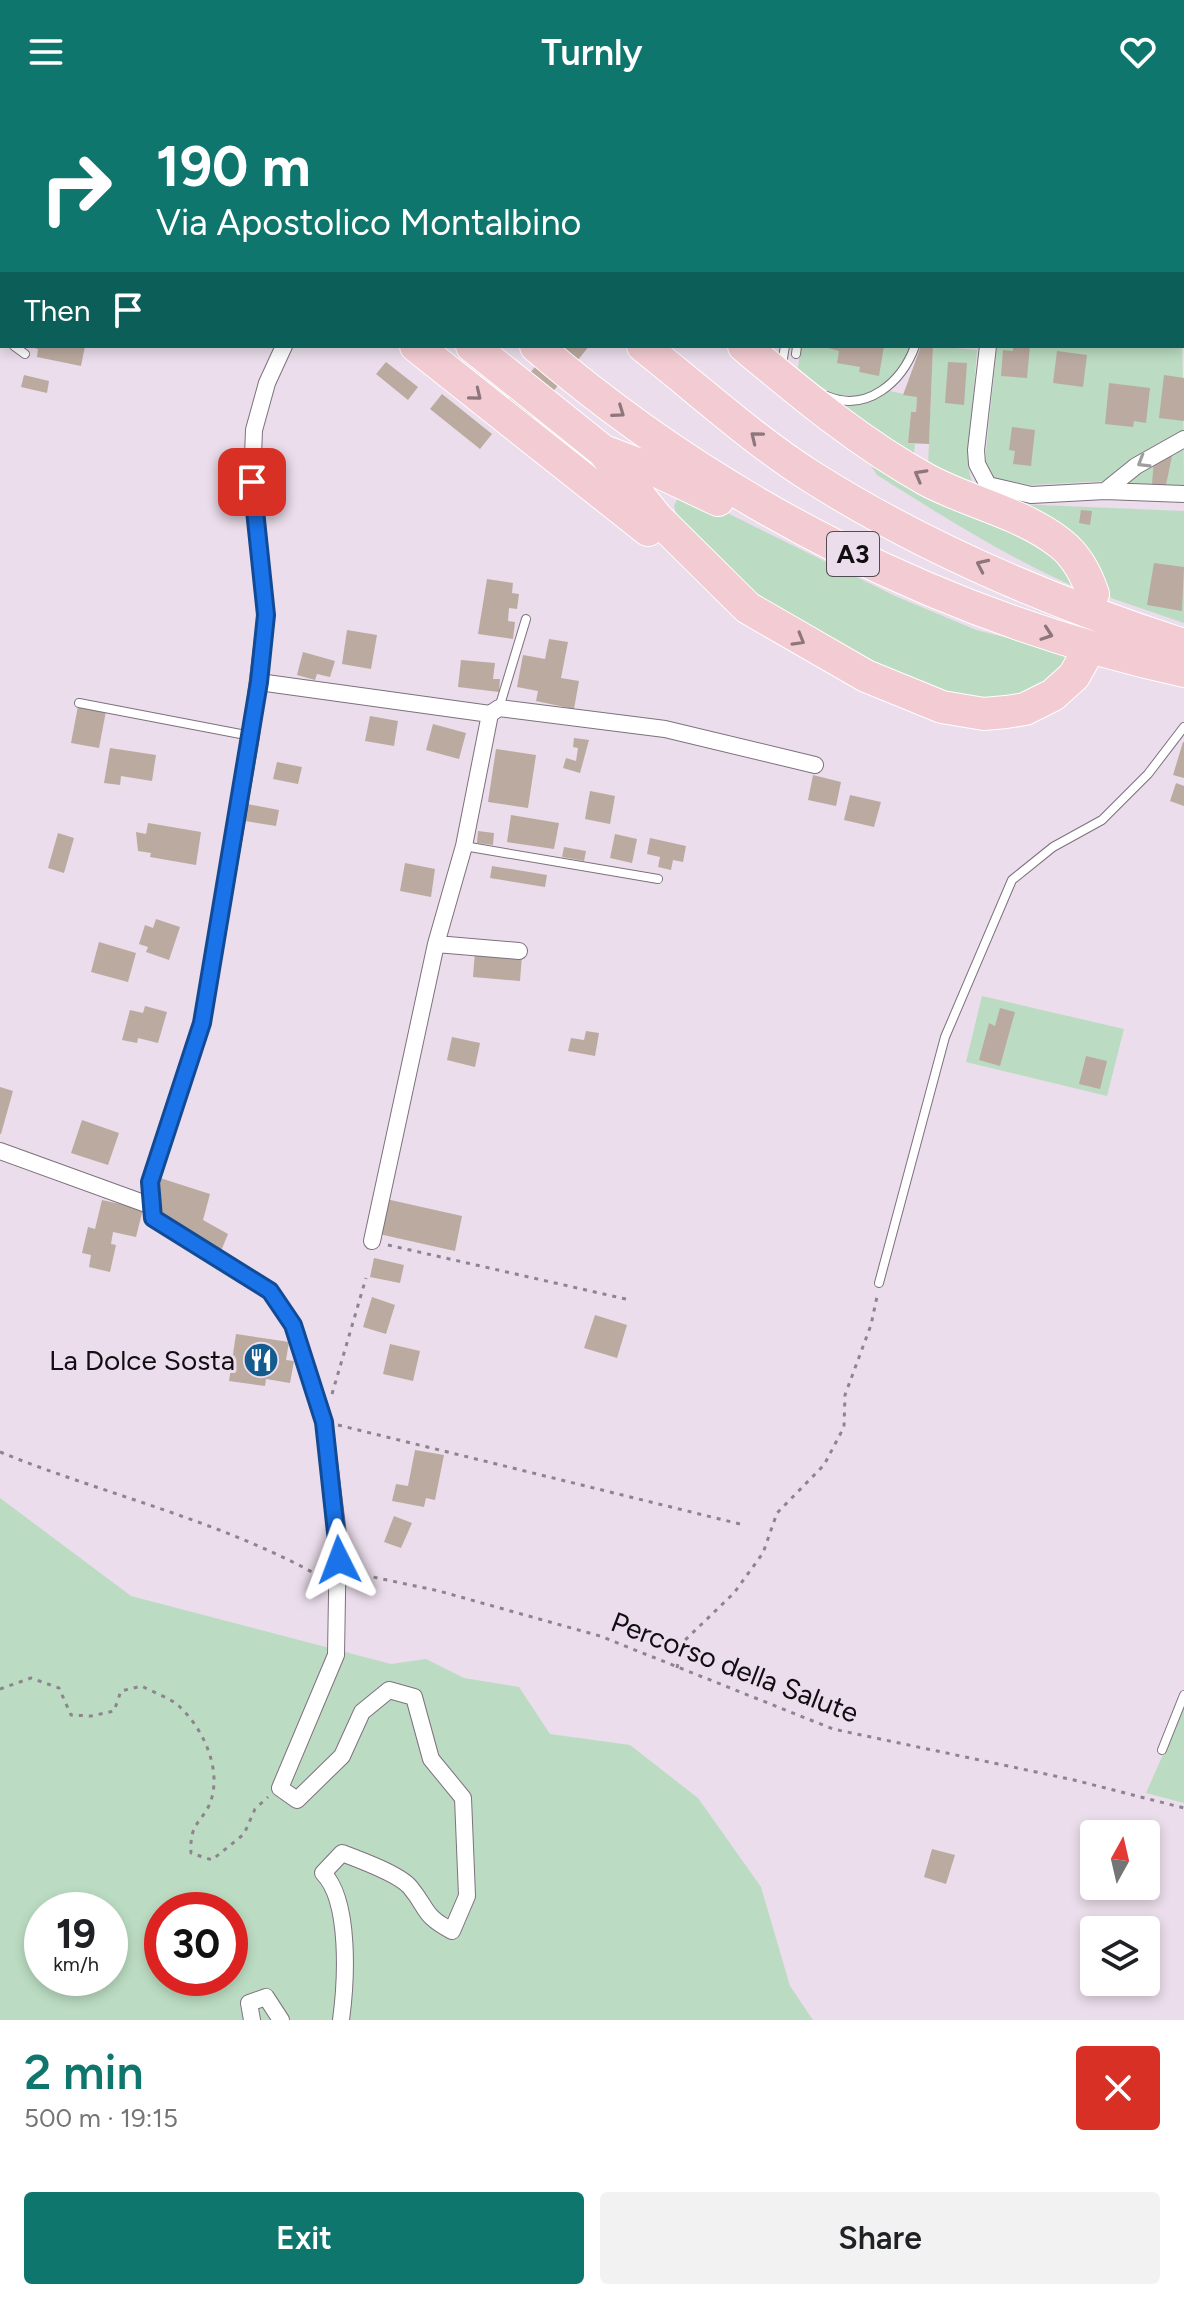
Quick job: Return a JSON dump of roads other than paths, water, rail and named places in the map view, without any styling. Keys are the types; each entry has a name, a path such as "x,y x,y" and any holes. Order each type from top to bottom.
{"highway":[{"name":"A3","path":"419,348 748,608 866,676 920,699 963,711 1006,712 1041,703 1065,685 1083,660"},
{"name":"A3","path":"474,348 603,451 657,518 748,608"},
{"name":"A3","path":"538,348 607,404 731,489 864,559 1009,621"},
{"name":"A3","path":"645,348 768,447 854,503 1056,599 1184,645"},
{"path":"746,348 836,422 880,453 929,481 1060,542 1079,563 1093,594"},
{"name":"A3","path":"603,451 686,485 890,586 1134,660 1184,671"}],"street":[{"path":"283,348 267,383 254,430 252,482 266,615 251,736 223,883 202,1023 150,1182 149,1205 153,1218 270,1291 293,1325 324,1422 339,1569 336,1655 280,1788 297,1800 342,1756 362,1712 389,1690 414,1697 431,1759 463,1798 467,1896 452,1931 428,1918 408,1884 357,1858 342,1853 323,1873 332,1882 341,1923 347,1982 341,2020"},
{"path":"988,348 976,450 977,464 988,485 1031,495 1105,491 1184,494"},
{"path":"1105,491 1136,466 1184,439"},
{"path":"259,682 665,729 815,765"},
{"path":"372,1241 436,944 464,846 494,711"},
{"path":"436,944 519,951"},
{"path":"0,1151 149,1205"},
{"path":"252,2020 249,2003 266,1997 281,2020"}],"lane":[{"path":"17,348 25,354"},
{"path":"783,358 785,348"},
{"path":"812,386 839,401 861,400 884,391 901,376 914,348"},
{"path":"494,711 526,619"},
{"path":"79,703 251,736"},
{"path":"879,1283 945,1037 1012,880 1053,847 1102,820 1148,774 1184,727"},
{"path":"464,846 658,879"},
{"path":"1162,1750 1184,1695"}],"place":[{"name":"La Dolce Sosta","path":"261,1360"}]}
